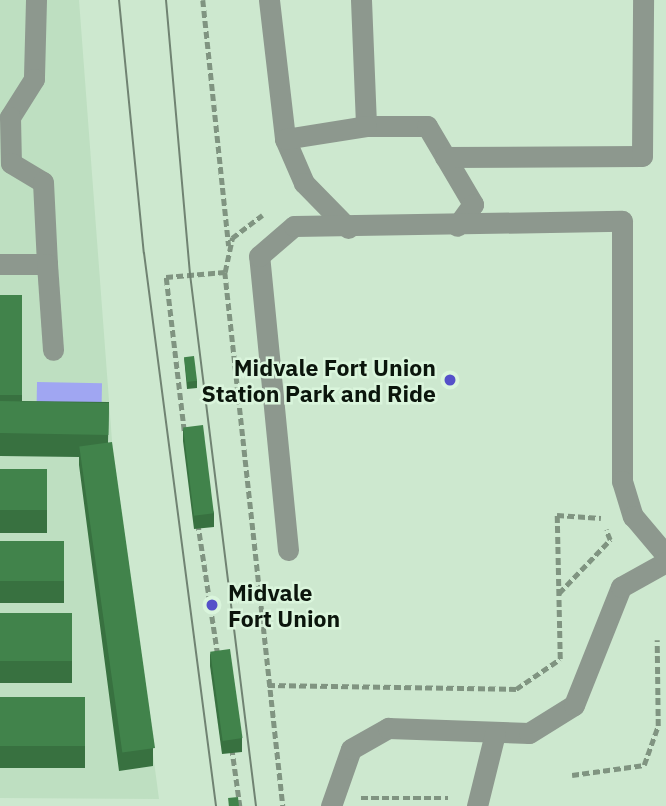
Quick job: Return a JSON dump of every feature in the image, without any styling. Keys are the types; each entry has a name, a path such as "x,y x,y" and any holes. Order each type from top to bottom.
{"lane":[{"path":"36,0 34,79 10,117 6,163 43,181 53,350"},
{"path":"270,0 285,139 303,183 348,228"},
{"path":"361,0 366,126"},
{"path":"445,157 642,156 643,0"},
{"path":"285,139 366,126 427,126 473,204 457,226"},
{"path":"288,550 259,256 294,226 348,228 622,221 622,481 633,516 666,555"},
{"path":"0,264 47,264"},
{"path":"331,806 331,791 351,749 388,729 529,733 574,705 621,587 666,562"},
{"path":"477,806 495,733"}],"path":[{"path":"203,0 229,250"},
{"path":"276,212 257,215 232,238 225,272 283,806"},
{"path":"187,446 166,276 225,272"},
{"path":"197,515 220,668"},
{"path":"268,685 516,689 560,659 557,515 600,515 610,540 559,593"},
{"path":"572,775 644,765 657,726 657,640"},
{"path":"230,737 240,806"},
{"path":"354,798 448,798"}],"shaded area":[{"path":"0,0 79,0 113,454 159,799 0,798"}],"water":[{"path":"37,382 102,383 101,416 36,415"}],"building":[{"path":"0,295 22,295 22,395 0,395"},
{"path":"194,356 197,381 187,382 184,357"},
{"path":"0,401 109,403 108,435 0,433"},
{"path":"203,425 214,513 194,516 183,427"},
{"path":"112,442 155,748 122,753 79,447"},
{"path":"0,469 47,469 47,510 0,510"},
{"path":"0,541 64,541 64,581 0,581"},
{"path":"0,613 72,613 72,661 0,661"},
{"path":"230,649 243,738 223,741 210,652"},
{"path":"0,697 85,697 85,746 0,746"},
{"path":"238,797 239,806 229,806 228,798"}],"tram line":[{"path":"119,0 144,253 216,806"},
{"path":"166,0 190,274 256,806"}],"place":[{"name":"Midvale Fort Union Station Park and Ride","path":"450,380"},
{"name":"Midvale Fort Union","path":"212,605"}]}
